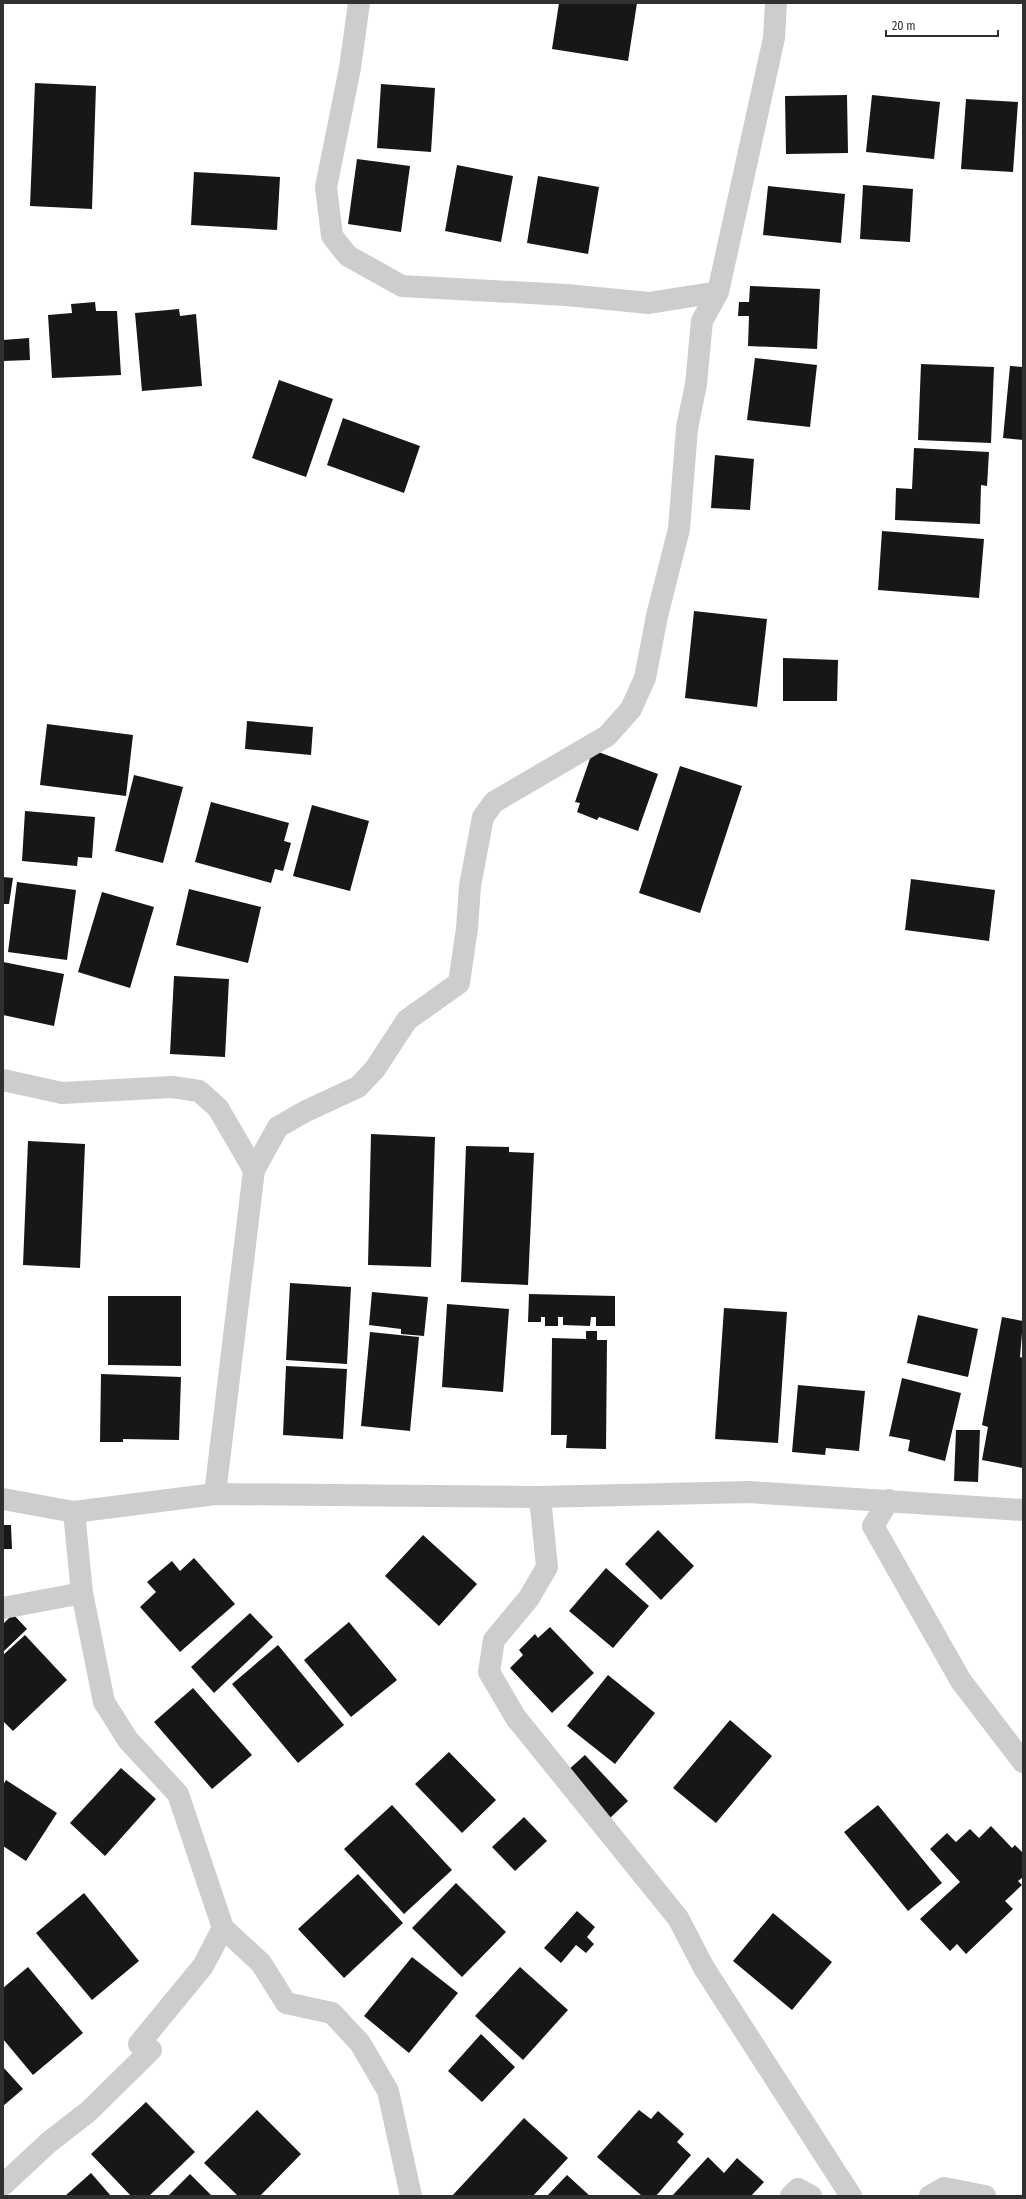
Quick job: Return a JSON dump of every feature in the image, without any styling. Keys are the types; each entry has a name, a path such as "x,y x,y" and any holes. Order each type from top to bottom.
{"street":[{"path":"359,3 350,68 326,187 332,236 348,256 402,286 566,295 649,302 718,292"},
{"path":"215,1494 254,1170 278,1127 306,1111 358,1087 375,1070 407,1020 458,983 467,928 470,886 484,817 494,802 607,736 631,709 646,678 657,616 679,529 687,428 696,384 702,321 718,292 774,38 776,3"},
{"path":"3,1080 62,1093 172,1087 199,1091 218,1108 254,1170"},
{"path":"3,1499 74,1512 215,1494 540,1497 749,1492 890,1500 1023,1510"},
{"path":"540,1497 547,1567 529,1598 494,1640 489,1672 516,1718 678,1918 704,1968 851,2196"},
{"path":"890,1500 873,1526 961,1681 1023,1762"},
{"path":"74,1512 82,1593 104,1702 128,1740 178,1794 222,1928 261,1963 286,2003 332,2013 360,2043 388,2091 411,2196"},
{"path":"3,1608 82,1593"},
{"path":"3,2185 48,2143 89,2111 151,2050 139,2044 203,1966 222,1928"},
{"path":"930,2196 944,2188 985,2196"},
{"path":"791,2196 798,2189 811,2196"}],"building":[{"path":"559,3 637,3 628,61 552,49"},
{"path":"35,83 96,86 92,209 30,206"},
{"path":"381,84 435,88 431,152 377,148"},
{"path":"847,95 848,153 786,154 785,96"},
{"path":"872,95 940,102 934,159 866,152"},
{"path":"966,99 1018,102 1013,172 961,169"},
{"path":"357,159 410,166 401,232 348,224"},
{"path":"457,165 513,176 501,242 445,231"},
{"path":"194,172 280,177 277,230 191,225"},
{"path":"538,176 599,187 588,254 527,243"},
{"path":"863,185 913,189 910,242 860,239"},
{"path":"768,186 845,194 841,243 763,235"},
{"path":"750,286 820,289 817,349 748,346 749,316 738,316 739,302 749,302"},
{"path":"95,302 96,311 117,311 121,375 52,378 48,315 72,313 71,304"},
{"path":"179,309 180,316 196,314 202,386 142,391 135,313"},
{"path":"29,338 30,360 3,361 3,340"},
{"path":"755,358 817,365 810,427 747,420"},
{"path":"921,364 994,367 991,443 918,440"},
{"path":"1010,366 1023,367 1023,440 1003,438"},
{"path":"279,380 333,399 306,477 252,458"},
{"path":"343,418 420,446 404,493 327,465"},
{"path":"914,448 989,452 987,486 981,485 980,524 895,520 896,488 912,489"},
{"path":"715,455 754,459 750,510 711,508"},
{"path":"882,531 984,539 979,598 878,590"},
{"path":"694,611 767,619 757,707 685,698"},
{"path":"783,658 838,660 837,701 783,701"},
{"path":"247,721 313,727 311,755 245,749"},
{"path":"47,724 133,735 126,796 40,785"},
{"path":"593,750 658,774 638,831 599,817 597,820 577,812 580,803 575,802"},
{"path":"680,766 742,786 700,913 639,893"},
{"path":"134,775 183,787 163,863 115,851"},
{"path":"211,802 289,823 284,841 291,843 283,871 275,869 271,883 195,862"},
{"path":"312,805 369,821 350,891 293,876"},
{"path":"25,811 95,817 92,858 78,857 77,866 22,861"},
{"path":"3,877 13,878 9,904 3,904"},
{"path":"911,879 995,890 989,941 905,930"},
{"path":"17,882 76,890 67,960 8,952"},
{"path":"189,889 261,907 248,963 176,945"},
{"path":"102,892 154,907 130,988 78,972"},
{"path":"3,962 64,974 54,1026 3,1015"},
{"path":"174,976 229,979 225,1057 170,1054"},
{"path":"371,1134 435,1137 431,1267 368,1265"},
{"path":"28,1141 85,1144 80,1268 23,1265"},
{"path":"466,1146 509,1147 509,1152 534,1153 528,1285 461,1282"},
{"path":"290,1283 351,1287 347,1364 286,1360"},
{"path":"372,1292 428,1297 424,1336 401,1334 401,1329 369,1325"},
{"path":"529,1294 615,1296 615,1326 596,1326 596,1317 591,1317 590,1326 563,1325 563,1317 558,1317 558,1326 545,1326 545,1317 541,1317 541,1322 528,1322"},
{"path":"108,1296 181,1296 181,1366 108,1365"},
{"path":"447,1304 509,1309 503,1392 442,1387"},
{"path":"724,1308 787,1312 778,1443 715,1439"},
{"path":"918,1315 978,1329 968,1377 907,1363"},
{"path":"1002,1317 1023,1321 1020,1357 1023,1358 1023,1468 982,1460 988,1427 982,1425"},
{"path":"586,1331 597,1331 597,1340 607,1340 606,1449 566,1448 567,1435 551,1435 552,1338 586,1339"},
{"path":"370,1332 419,1337 410,1431 361,1426"},
{"path":"286,1366 347,1369 343,1439 283,1435"},
{"path":"101,1374 181,1377 179,1440 123,1439 123,1442 100,1442"},
{"path":"902,1378 961,1393 945,1461 908,1451 910,1440 889,1436"},
{"path":"798,1385 865,1391 859,1451 826,1448 825,1455 792,1452"},
{"path":"956,1430 980,1430 978,1482 954,1481"},
{"path":"3,1525 11,1525 12,1549 3,1549"},
{"path":"658,1530 694,1566 661,1600 625,1564"},
{"path":"423,1535 477,1584 439,1626 385,1576"},
{"path":"194,1558 235,1604 180,1652 140,1607 156,1592 147,1582 172,1561 180,1571"},
{"path":"606,1568 649,1606 613,1648 569,1611"},
{"path":"250,1613 273,1637 214,1693 191,1667"},
{"path":"13,1614 27,1629 3,1652 3,1624"},
{"path":"349,1622 397,1680 351,1717 304,1660"},
{"path":"550,1627 594,1673 552,1713 510,1668 523,1655 519,1650 535,1634 538,1638"},
{"path":"25,1635 67,1680 13,1731 3,1721 3,1655"},
{"path":"278,1645 344,1725 298,1763 232,1684"},
{"path":"608,1675 655,1713 615,1764 567,1726"},
{"path":"193,1688 252,1755 212,1789 154,1722"},
{"path":"730,1720 772,1756 716,1823 673,1788"},
{"path":"449,1752 496,1800 462,1833 415,1784"},
{"path":"585,1755 628,1801 610,1818 567,1771"},
{"path":"121,1768 156,1799 105,1856 70,1823"},
{"path":"6,1780 57,1813 26,1861 3,1846 3,1785"},
{"path":"392,1805 452,1870 404,1914 344,1849"},
{"path":"878,1805 942,1883 908,1911 844,1832"},
{"path":"524,1817 547,1841 515,1871 492,1847"},
{"path":"991,1826 1012,1848 1015,1845 1023,1853 1023,1877 1018,1881 1022,1885 1005,1901 1013,1909 966,1954 957,1944 950,1951 920,1919 960,1882 930,1849 947,1833 956,1842 970,1829 979,1838"},
{"path":"358,1874 403,1923 344,1978 298,1929"},
{"path":"456,1883 506,1932 462,1977 412,1928"},
{"path":"84,1893 139,1961 92,2000 36,1933"},
{"path":"577,1911 595,1927 587,1937 594,1944 586,1953 576,1945 561,1963 544,1948"},
{"path":"773,1913 832,1962 792,2010 733,1961"},
{"path":"412,1957 458,1993 409,2053 364,2016"},
{"path":"28,1967 83,2033 33,2075 3,2039 3,1988"},
{"path":"520,1967 568,2010 523,2060 475,2016"},
{"path":"481,2034 515,2067 482,2102 448,2071"},
{"path":"3,2067 23,2089 3,2106"},
{"path":"146,2102 195,2152 149,2196 131,2196 91,2154"},
{"path":"257,2110 301,2154 260,2196 238,2196 204,2163"},
{"path":"639,2110 651,2119 658,2111 684,2134 677,2142 691,2155 656,2196 642,2196 597,2157"},
{"path":"524,2118 568,2158 533,2196 452,2196"},
{"path":"708,2157 724,2173 737,2158 764,2182 751,2196 672,2196"},
{"path":"91,2173 111,2196 65,2196"},
{"path":"190,2174 212,2196 168,2196"},
{"path":"567,2175 590,2196 547,2196"}]}
